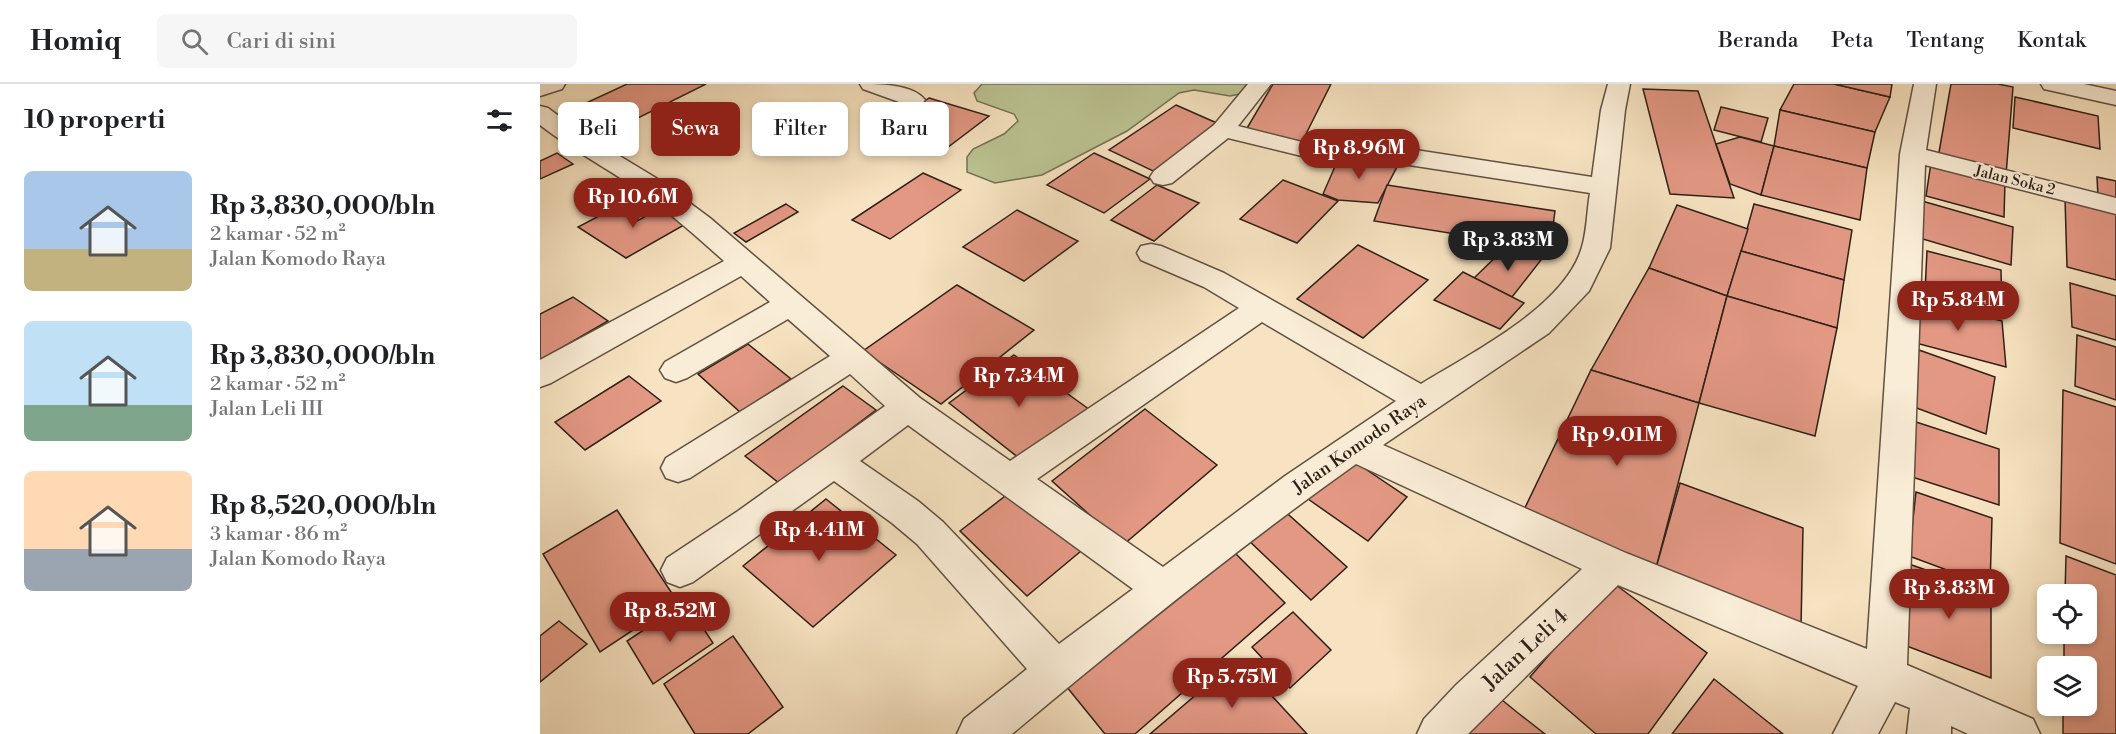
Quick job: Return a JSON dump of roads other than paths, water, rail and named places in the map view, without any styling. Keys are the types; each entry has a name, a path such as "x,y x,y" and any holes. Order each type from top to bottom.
{"street":[{"path":"540,89 554,84"},
{"path":"871,84 913,100"},
{"path":"1163,177 1223,130 1260,84"},
{"name":"Jalan Komodo Raya","path":"979,734 1056,671 1298,486 1422,400 1538,324 1579,284 1596,248 1619,84"},
{"path":"1855,734 1886,677 1913,154 1925,84"},
{"path":"2052,84 2116,98"},
{"path":"540,113 571,138 646,184 700,224 908,407 1163,589"},
{"path":"1223,130 1310,151 1409,157 1603,187"},
{"name":"Jalan Soka 2","path":"1913,154 2116,206"},
{"path":"1150,253 1214,280 1422,400"},
{"path":"540,375 744,262"},
{"path":"676,369 790,303"},
{"path":"1010,478 1262,307"},
{"path":"678,468 852,358"},
{"path":"680,570 908,407"},
{"path":"1355,447 1613,565 1886,677 1931,715 2019,734"},
{"path":"834,462 905,512 930,533 1056,671"},
{"name":"Jalan Leli 4","path":"1439,734 1471,700 1613,565"}]}
